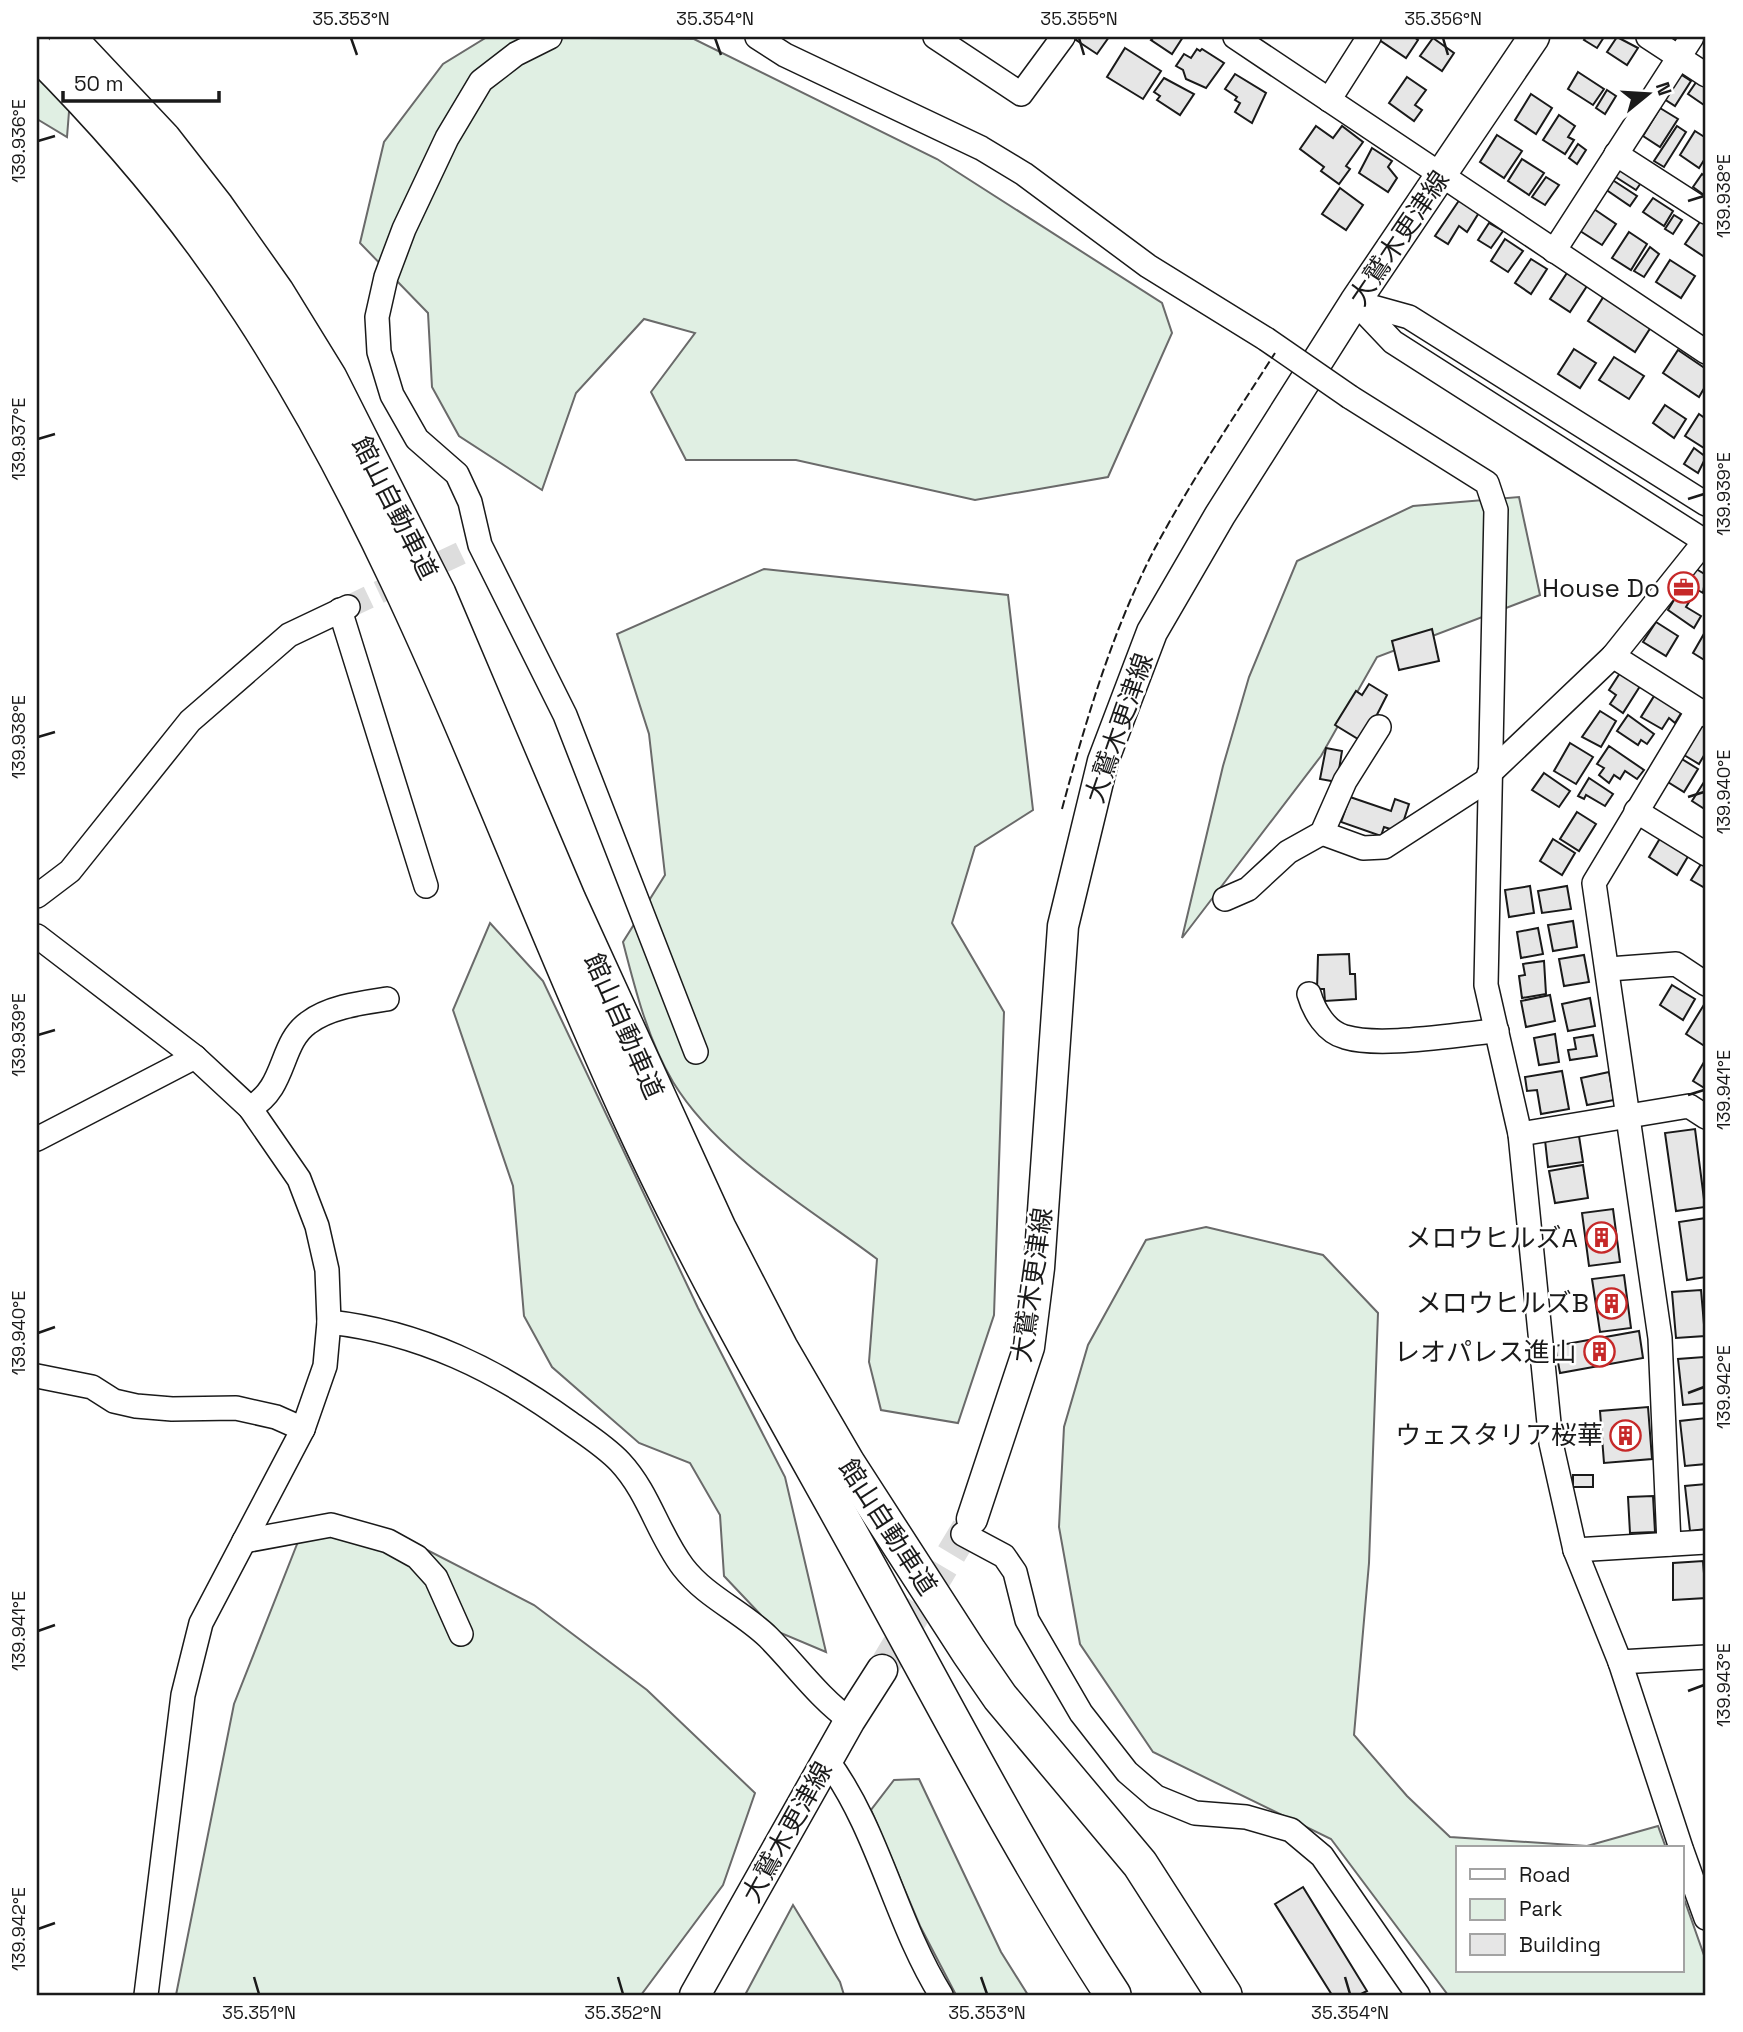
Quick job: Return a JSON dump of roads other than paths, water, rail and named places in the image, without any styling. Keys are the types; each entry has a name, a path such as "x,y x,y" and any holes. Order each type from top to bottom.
{"highway":[{"name":"館山自動車道","path":"67,37 163,139 216,207 276,292 329,378 438,594 574,913 706,1203 780,1348 847,1464 1000,1697 1140,1864 1224,1995"},
{"name":"館山自動車道","path":"37,52 138,159 191,227 250,309 301,394 409,608 630,1117 691,1245 1024,1849 1113,1995"}],"main road":[{"name":"大鷲木更津線","path":"967,1526 1029,1347 1039,1268 1063,926 1103,761 1152,632 1220,515 1355,302 1534,37"},
{"name":"大鷲木更津線","path":"695,1995 850,1720 882,1670"}],"street":[{"path":"550,37 516,54 481,82 447,138 404,229 386,278 377,317 379,352 392,395 417,439 457,474 470,502 473,548 565,715 696,1052"},
{"path":"758,37 785,55 981,148 1024,174 1148,265 1487,483 1496,510 1486,985 1520,1134 1551,1443 1575,1550 1620,1662 1680,1846"},
{"path":"935,37 1021,94 1063,37"},
{"path":"1235,37 1706,352"},
{"path":"1329,100 1369,37"},
{"path":"1648,37 1706,75"},
{"path":"1554,251 1692,37"},
{"path":"1616,154 1706,212"},
{"path":"1355,302 1409,317 1706,503"},
{"path":"1322,833 1363,848 1384,847 1489,777 1612,656 1706,542 1393,342 1355,302"},
{"path":"37,896 70,872 190,721 289,635 344,609 426,886"},
{"path":"1612,656 1702,713 1636,811 1594,883 1609,969 1660,1338 1669,1544"},
{"path":"1225,899 1248,889 1288,852 1322,833 1345,781 1379,727"},
{"path":"1636,811 1706,854"},
{"path":"37,936 195,1058 250,1108 299,1179 317,1226 327,1270 329,1322 325,1366 303,1429 201,1623 190,1656 146,1995"},
{"path":"1609,969 1676,964 1706,984"},
{"path":"1309,994 1314,1013 1344,1037 1382,1040 1497,1031"},
{"path":"250,1108 267,1098 298,1033 309,1022 351,1005 387,999"},
{"path":"37,1139 195,1058"},
{"path":"1520,1134 1689,1106 1706,1117"},
{"path":"329,1322 373,1327 444,1349 486,1369 545,1405 598,1444 620,1462 636,1483 668,1544 701,1587 767,1637 828,1704 850,1720"},
{"path":"37,1376 92,1387 114,1401 136,1406 172,1409 236,1408 276,1417 303,1429"},
{"path":"244,1541 331,1525 388,1541 417,1557 436,1578 461,1634"},
{"path":"967,1526 1003,1556 1015,1572 1027,1620 1081,1713 1127,1772 1156,1797 1195,1813 1246,1817 1291,1830 1322,1856 1419,1995"},
{"path":"1575,1550 1706,1542"},
{"path":"1620,1662 1706,1657"},
{"path":"827,1760 846,1786 897,1907 941,1995"},
{"path":"1684,1857 1706,1918"}],"tunnel":[{"path":"348,607 465,551"},
{"path":"882,1670 972,1519"}],"place":[{"name":"House Do","path":"1683,588"},
{"name":"メロウヒルズA","path":"1601,1238"},
{"name":"メロウヒルズB","path":"1612,1303"},
{"name":"レオパレス進山","path":"1599,1352"},
{"name":"ウェスタリア桜華","path":"1626,1435"}]}
